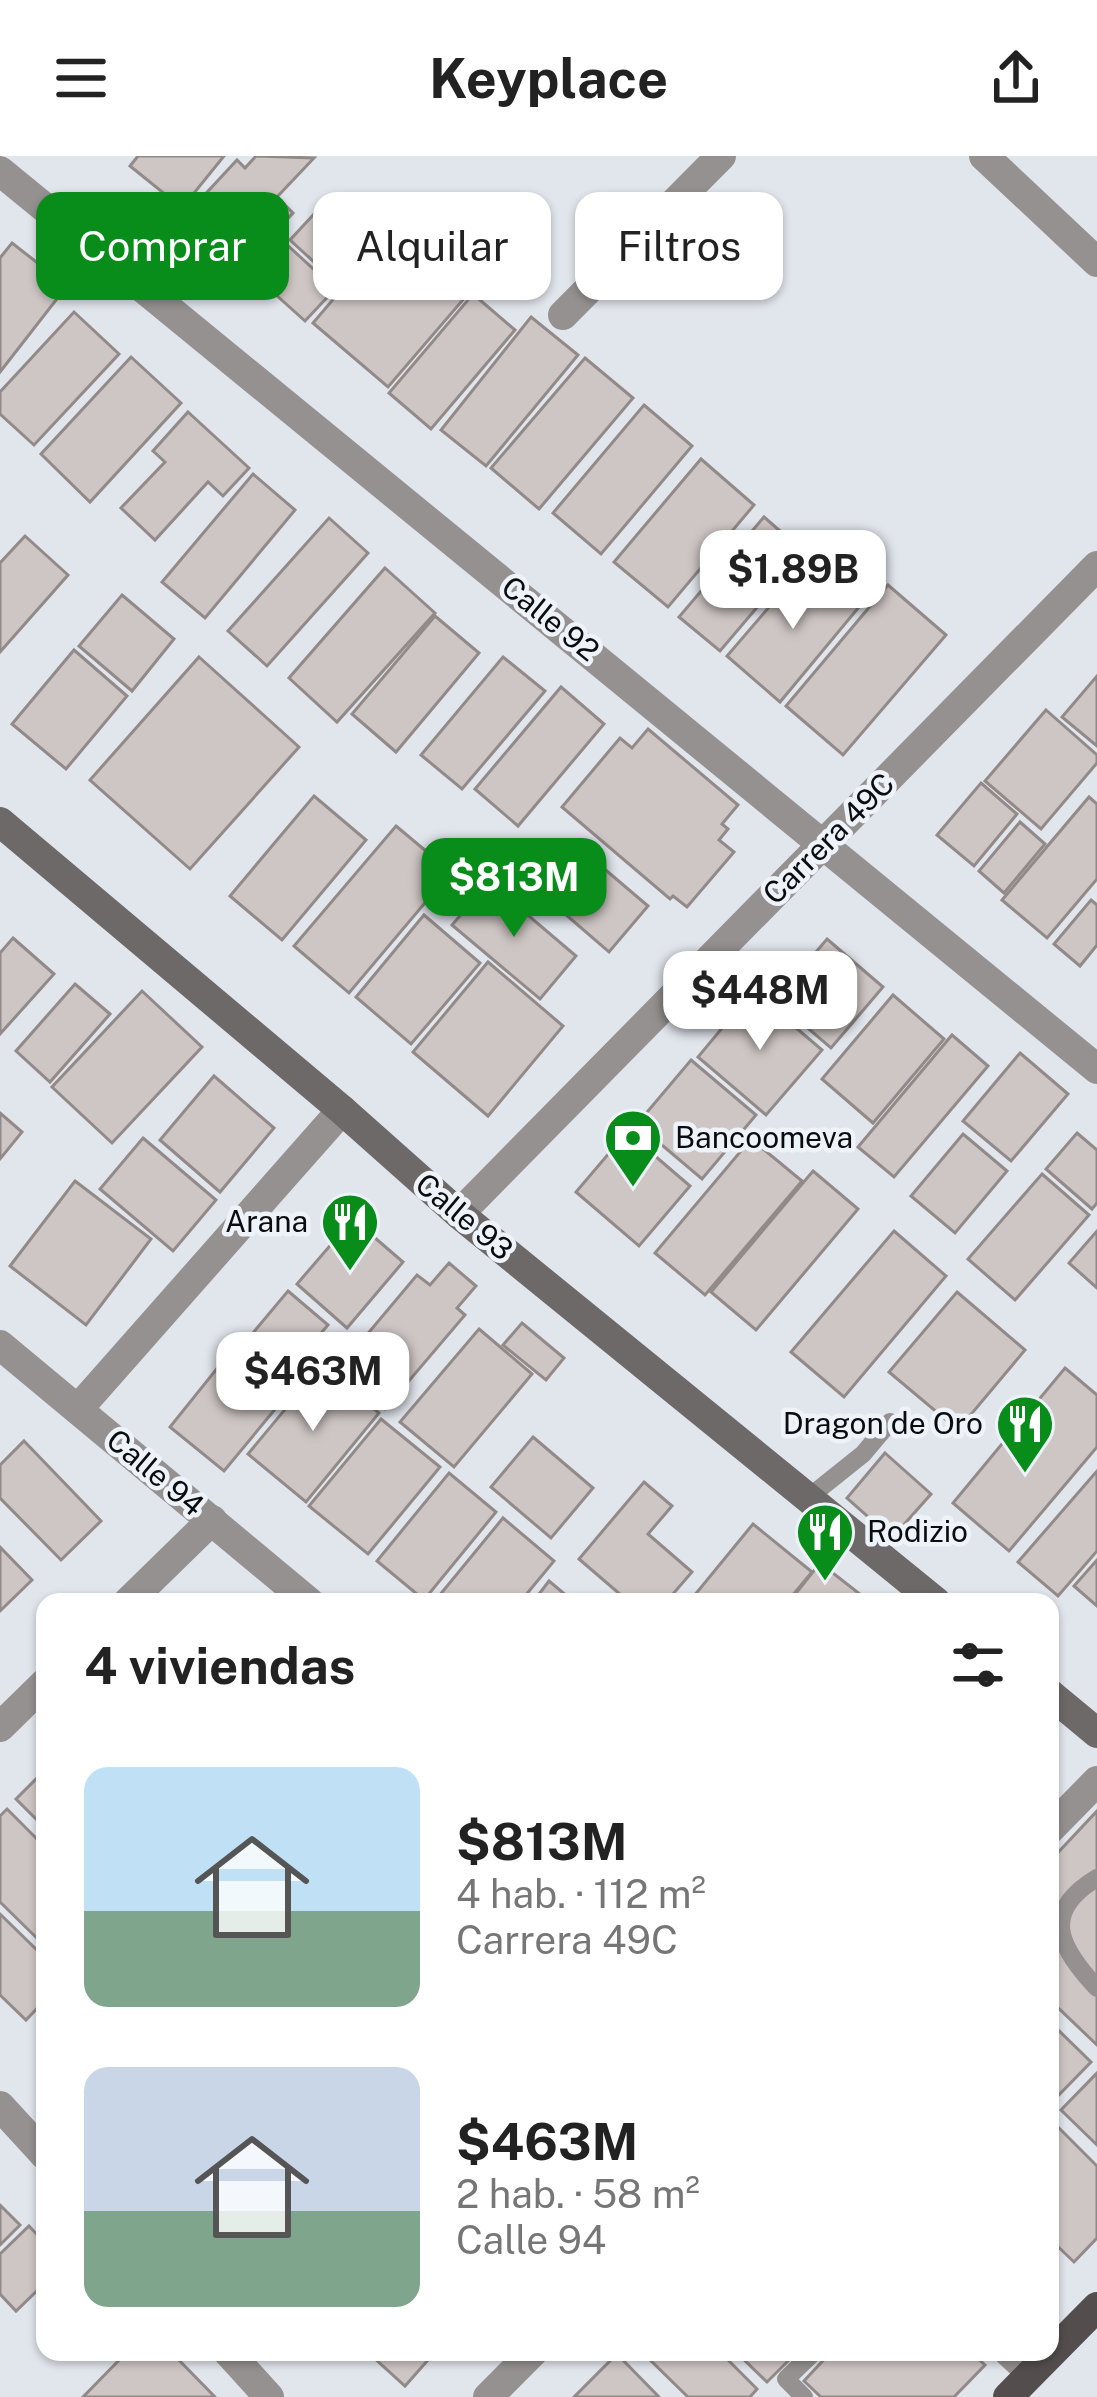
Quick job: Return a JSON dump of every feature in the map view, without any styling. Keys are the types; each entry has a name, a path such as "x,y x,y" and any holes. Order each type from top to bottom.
{"main road":[{"path":"1059,2350 1092,2321"},
{"path":"1018,2387 1047,2361"}],"street":[{"path":"563,315 722,156"},
{"path":"984,156 1097,262"},
{"name":"Calle 92","path":"0,171 1097,1070"},
{"name":"Carrera 49C","path":"459,1214 1097,566"},
{"name":"Calle 93","path":"0,822 459,1214 925,1593"},
{"path":"78,1409 341,1110"},
{"name":"Calle 94","path":"0,1345 298,1593"},
{"path":"137,1593 212,1520"},
{"path":"0,1727 36,1692"},
{"path":"1059,1701 1097,1733"},
{"path":"1059,1820 1097,1781"},
{"path":"0,2106 36,2145"},
{"path":"236,2361 269,2397"},
{"path":"488,2397 523,2361"}],"lane":[{"path":"808,1498 863,1454 890,1422"},
{"path":"1097,1878 1073,1892 1059,1922 1074,1963 1097,1988"},
{"path":"805,2361 786,2379 805,2397"}],"building":[{"path":"138,156 224,156 195,192 162,192 130,166"},
{"path":"256,156 314,158 282,192 207,192 237,160 245,168"},
{"path":"313,215 313,261 290,240"},
{"path":"12,243 36,262 36,300 56,300 0,372 0,258"},
{"path":"289,247 313,269 313,300 325,300 305,321 282,300 289,300"},
{"path":"333,300 463,300 388,387 313,323"},
{"path":"468,300 480,300 515,330 431,429 389,393"},
{"path":"74,312 119,354 34,445 0,414 0,392"},
{"path":"531,317 578,355 486,466 441,430"},
{"path":"131,357 181,403 90,502 41,454"},
{"path":"585,358 633,398 539,509 491,468"},
{"path":"644,405 692,446 601,554 553,513"},
{"path":"188,412 249,468 223,496 208,482 155,540 121,508 165,462 153,451"},
{"path":"701,459 754,505 668,607 614,562"},
{"path":"253,474 295,510 205,618 162,582"},
{"path":"764,517 804,552 720,651 679,617"},
{"path":"329,518 368,553 267,666 228,631"},
{"path":"25,536 68,575 0,652 0,563"},
{"path":"807,563 859,607 780,702 727,656"},
{"path":"385,568 435,613 337,722 289,678"},
{"path":"888,585 946,635 843,755 786,706"},
{"path":"122,595 174,639 132,691 79,646"},
{"path":"435,616 479,653 396,752 352,714"},
{"path":"74,650 127,696 66,769 12,724"},
{"path":"199,657 299,747 190,869 90,780"},
{"path":"503,657 545,691 462,789 421,755"},
{"path":"1097,676 1097,746 1062,717"},
{"path":"561,687 604,724 518,826 475,789"},
{"path":"1046,710 1097,755 1097,763 1041,829 985,781"},
{"path":"648,729 738,805 722,824 728,829 719,840 734,852 687,907 673,896 670,899 562,807 620,738 632,748"},
{"path":"981,783 1017,814 974,866 937,835"},
{"path":"314,796 366,840 282,940 230,896"},
{"path":"1089,797 1097,804 1097,879 1047,938 1002,900"},
{"path":"1020,822 1045,844 1004,893 979,871"},
{"path":"396,826 451,872 349,993 294,946"},
{"path":"581,849 648,906 609,952 543,895"},
{"path":"489,882 576,956 540,999 452,925"},
{"path":"1091,900 1097,905 1097,945 1080,966 1054,944"},
{"path":"424,915 480,963 411,1044 356,997"},
{"path":"13,938 54,974 0,1034 0,953"},
{"path":"827,939 883,987 831,1048 775,1000"},
{"path":"488,962 563,1026 488,1116 413,1052"},
{"path":"75,984 110,1014 50,1082 16,1051"},
{"path":"142,991 202,1047 112,1143 52,1087"},
{"path":"753,991 822,1050 766,1115 698,1057"},
{"path":"893,995 944,1039 873,1123 822,1079"},
{"path":"952,1035 988,1066 894,1177 858,1147"},
{"path":"1020,1053 1068,1094 1011,1161 963,1121"},
{"path":"691,1060 756,1115 702,1179 637,1124"},
{"path":"214,1076 274,1128 220,1192 160,1140"},
{"path":"0,1113 22,1132 0,1159"},
{"name":"Bancoomeva","path":"627,1132 690,1186 639,1246 576,1192"},
{"path":"1077,1133 1097,1150 1097,1203 1092,1209 1046,1169"},
{"path":"963,1134 1007,1171 955,1233 911,1196"},
{"path":"143,1138 216,1200 173,1251 100,1189"},
{"path":"751,1139 802,1181 705,1295 655,1253"},
{"path":"813,1171 858,1209 756,1330 711,1292"},
{"path":"1042,1174 1089,1215 1015,1300 968,1259"},
{"path":"75,1181 151,1239 86,1325 10,1266"},
{"name":"Arana","path":"353,1219 403,1262 347,1328 297,1284"},
{"path":"894,1231 946,1276 844,1397 791,1352"},
{"path":"1097,1231 1097,1288 1069,1263"},
{"path":"449,1263 476,1286 457,1308 465,1315 385,1409 338,1369 417,1275 430,1285"},
{"path":"288,1291 328,1325 287,1373 247,1340"},
{"path":"957,1292 1025,1350 958,1430 889,1372"},
{"path":"522,1323 564,1358 546,1380 503,1345"},
{"path":"479,1329 532,1374 454,1467 400,1422"},
{"path":"231,1351 286,1396 224,1471 170,1427"},
{"path":"321,1366 379,1413 306,1502 248,1454"},
{"name":"Dragon de Oro","path":"1065,1368 1097,1395 1097,1447 1009,1551 953,1503"},
{"path":"381,1419 440,1467 368,1554 309,1506"},
{"path":"533,1437 593,1488 551,1538 491,1487"},
{"path":"24,1441 101,1521 61,1560 0,1498 0,1465"},
{"path":"885,1453 931,1494 892,1538 847,1498"},
{"path":"1097,1471 1097,1551 1059,1595 1018,1562"},
{"path":"449,1473 496,1512 430,1593 416,1593 377,1561"},
{"path":"644,1482 672,1506 648,1534 692,1572 674,1593 619,1593 579,1559"},
{"path":"503,1518 554,1561 527,1593 441,1593"},
{"path":"753,1524 812,1572 794,1593 696,1593"},
{"path":"0,1547 32,1580 0,1611"},
{"path":"1097,1560 1097,1606 1074,1586"},
{"path":"820,1563 858,1593 796,1593"},
{"path":"549,1581 563,1593 540,1593"},
{"path":"36,1779 36,1819 16,1799"},
{"path":"7,1809 36,1838 36,1937 0,1902 0,1816"},
{"path":"1097,1811 1097,2045 1059,2009 1059,1851"},
{"path":"0,1914 36,1949 36,2009 26,2020 0,1995"},
{"path":"1059,2031 1091,2062 1059,2095"},
{"path":"1097,2073 1097,2145 1061,2110"},
{"path":"1059,2128 1097,2166 1097,2238 1074,2262 1059,2248"},
{"path":"0,2205 20,2225 0,2245"},
{"path":"29,2226 36,2233 36,2292 16,2311 0,2294 0,2254"},
{"path":"118,2361 180,2361 215,2397 83,2397"},
{"path":"377,2361 427,2361 405,2386"},
{"path":"610,2361 624,2361 659,2397 574,2397"},
{"path":"651,2361 729,2361 757,2389 750,2397 688,2397"},
{"path":"745,2361 788,2361 767,2382"},
{"path":"823,2361 981,2361 985,2365 954,2397 821,2397 804,2381"}],"place":[{"name":"Bancoomeva","path":"633,1189"},
{"name":"Arana","path":"350,1273"},
{"name":"Dragon de Oro","path":"1025,1475"},
{"name":"Rodizio","path":"825,1583"}]}
